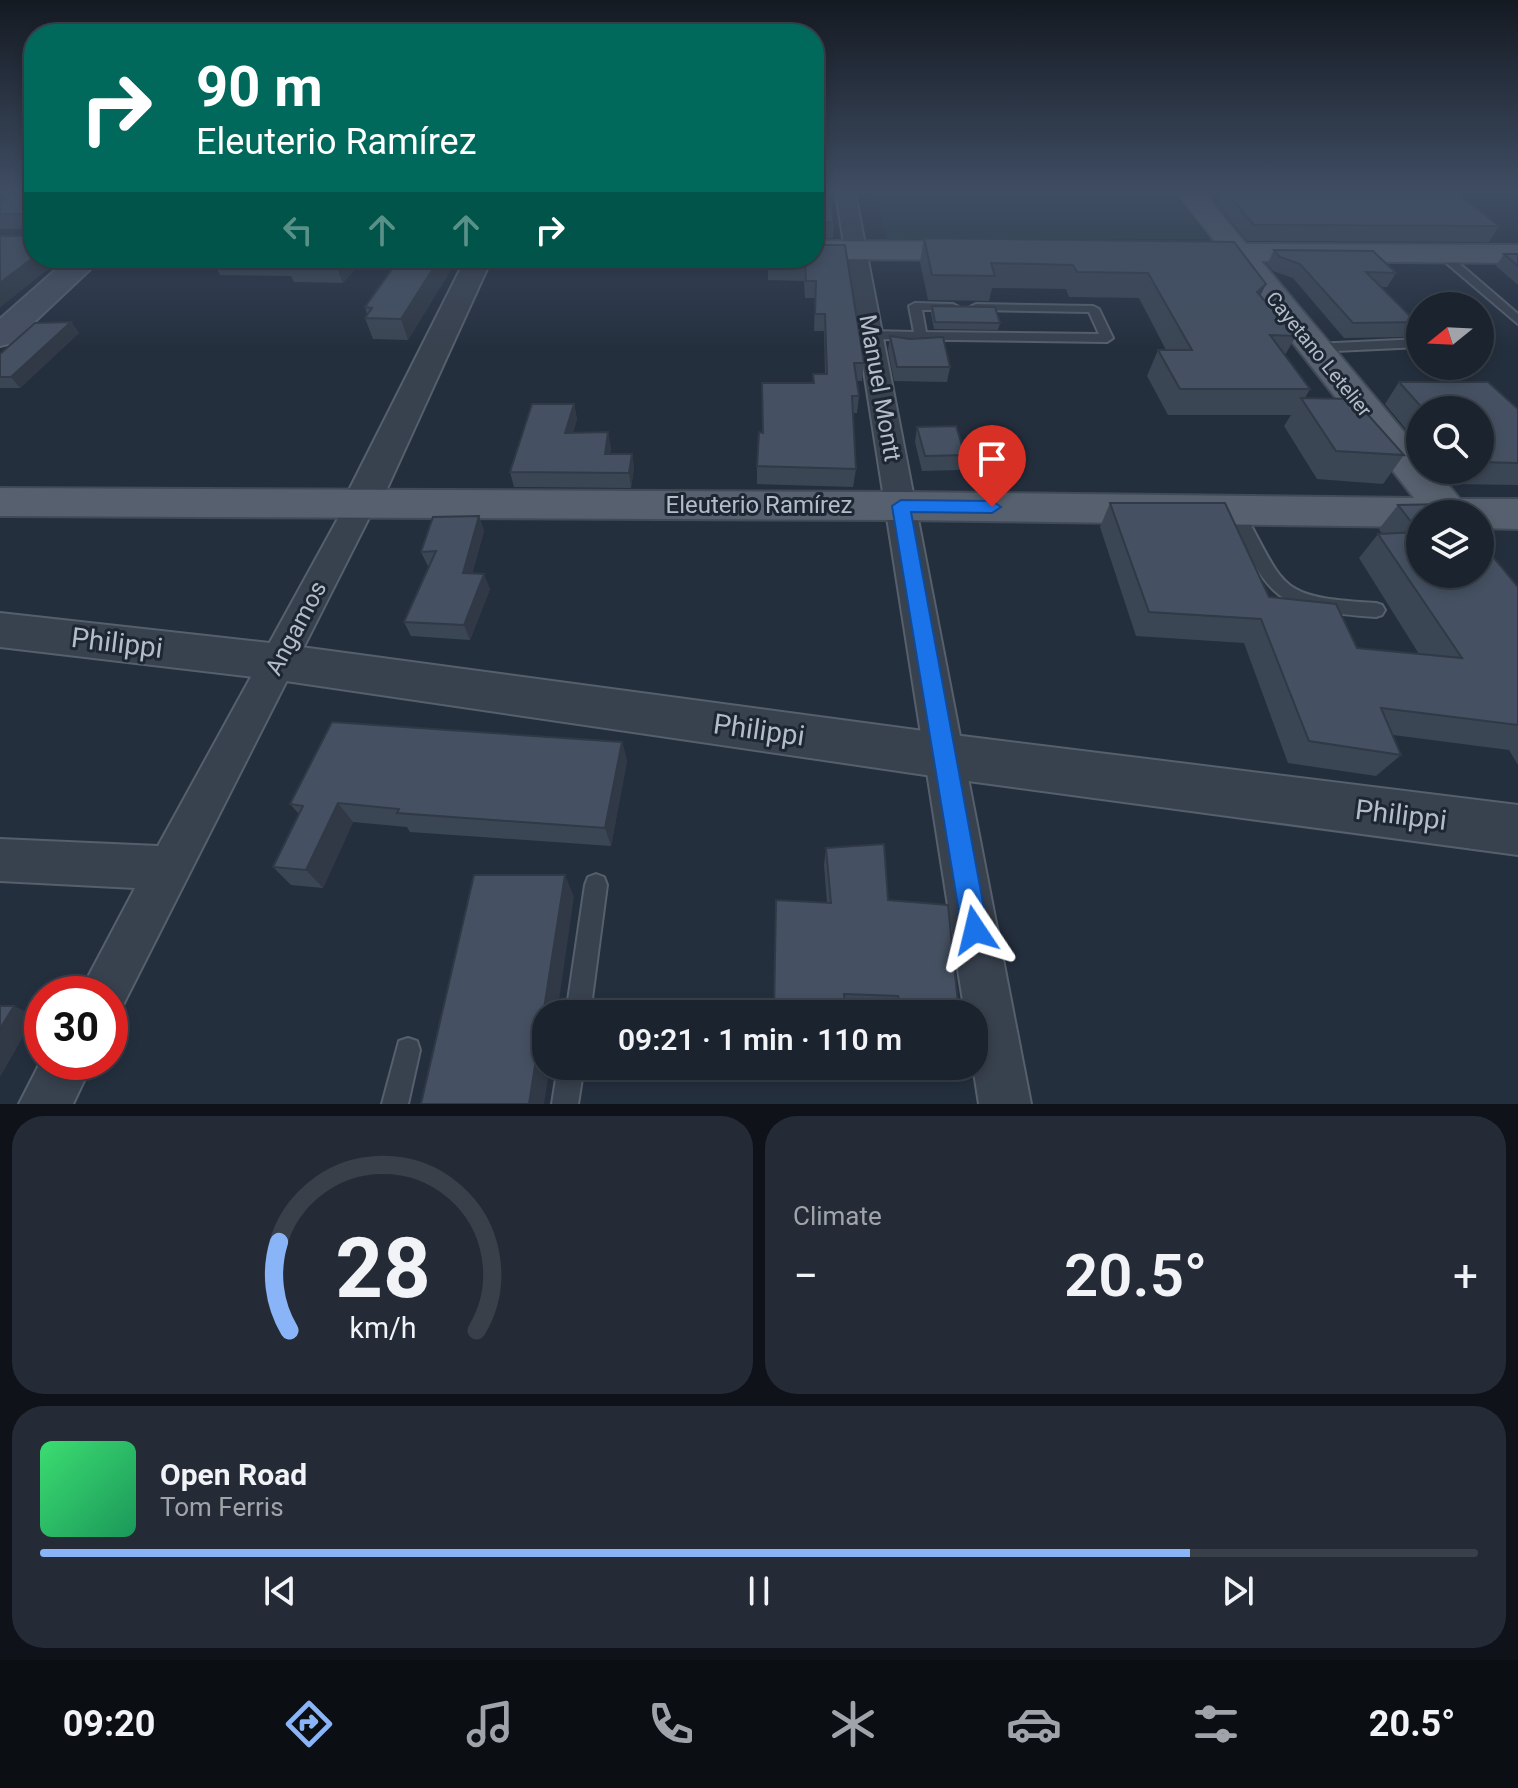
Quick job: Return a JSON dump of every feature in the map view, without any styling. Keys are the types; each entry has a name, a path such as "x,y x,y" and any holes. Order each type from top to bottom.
{"main road":[{"name":"Cayetano Letelier","path":"1232,245 1438,500"},
{"path":"824,250 1011,251"},
{"path":"1155,252 1518,254"},
{"path":"0,336 76,268"},
{"name":"Eleuterio Ramírez","path":"0,502 901,506 1406,513"},
{"name":"Eleuterio Ramírez","path":"1494,514 1518,514"}],"street":[{"name":"Manuel Montt","path":"854,245 1005,1104"},
{"name":"Angamos","path":"113,976 362,502 474,268"},
{"name":"Philippi","path":"0,630 279,662 946,756 1518,830"},
{"path":"0,860 170,868"},
{"path":"45,1104 58,1080"}],"lane":[{"path":"1442,254 1518,320"},
{"path":"871,335 921,336 1107,338 1093,309 915,306 921,336"},
{"path":"1314,348 1406,344"},
{"path":"1236,511 1267,576 1282,591 1300,602 1319,607 1376,610"},
{"path":"580,1000 596,885"},
{"path":"395,1104 408,1050"},
{"path":"565,1104 569,1080"}],"building":[{"path":"0,245 24,245 24,265 0,283"},
{"path":"824,245 845,245 864,363 854,363 859,396 852,396 856,469 757,466 759,432 763,433 762,383 814,383 813,374 827,374 825,314 815,314 816,281 806,281 805,268 824,268"},
{"path":"925,245 1236,245 1266,284 1257,292 1296,336 1270,335 1310,389 1180,389 1158,350 1192,350 1148,273 1077,272 1073,265 991,263 995,276 932,275"},
{"path":"1274,250 1373,251 1396,273 1366,272 1406,312 1406,322 1353,323 1300,264 1280,257"},
{"path":"1504,254 1518,254 1518,266"},
{"path":"393,268 434,268 401,319 365,318 372,308 365,307"},
{"path":"932,306 995,307 1000,323 935,322"},
{"path":"71,322 11,377 0,377 0,354 35,323"},
{"path":"890,336 910,339 943,337 950,367 897,367"},
{"path":"1399,382 1488,382 1518,409 1518,463 1494,462 1494,396 1412,396"},
{"path":"1301,398 1354,399 1404,455 1336,451"},
{"path":"532,404 574,404 565,433 608,432 605,454 632,454 629,473 510,472"},
{"path":"956,426 965,455 925,456 917,427"},
{"path":"1110,503 1225,503 1269,597 1336,604 1357,648 1462,658 1415,588 1494,588 1494,558 1518,587 1518,725 1381,708 1401,755 1309,741 1261,619 1149,612"},
{"path":"1398,505 1406,505 1406,515"},
{"path":"479,516 463,573 484,574 464,625 404,622 436,551 421,552 433,517"},
{"path":"1406,533 1406,575 1378,534"},
{"path":"332,722 622,742 605,828 397,813 399,809 338,803 306,870 273,867 303,806 290,804"},
{"path":"884,844 888,900 948,905 958,1000 899,1000 898,996 844,994 845,1000 774,1000 776,900 831,903 826,848"},
{"path":"474,875 565,875 545,1000 532,1000 533,1080 529,1104 421,1104"},
{"path":"0,1006 14,1006 0,1029"}],"route":[{"path":"975,930 901,506 992,507"}]}
